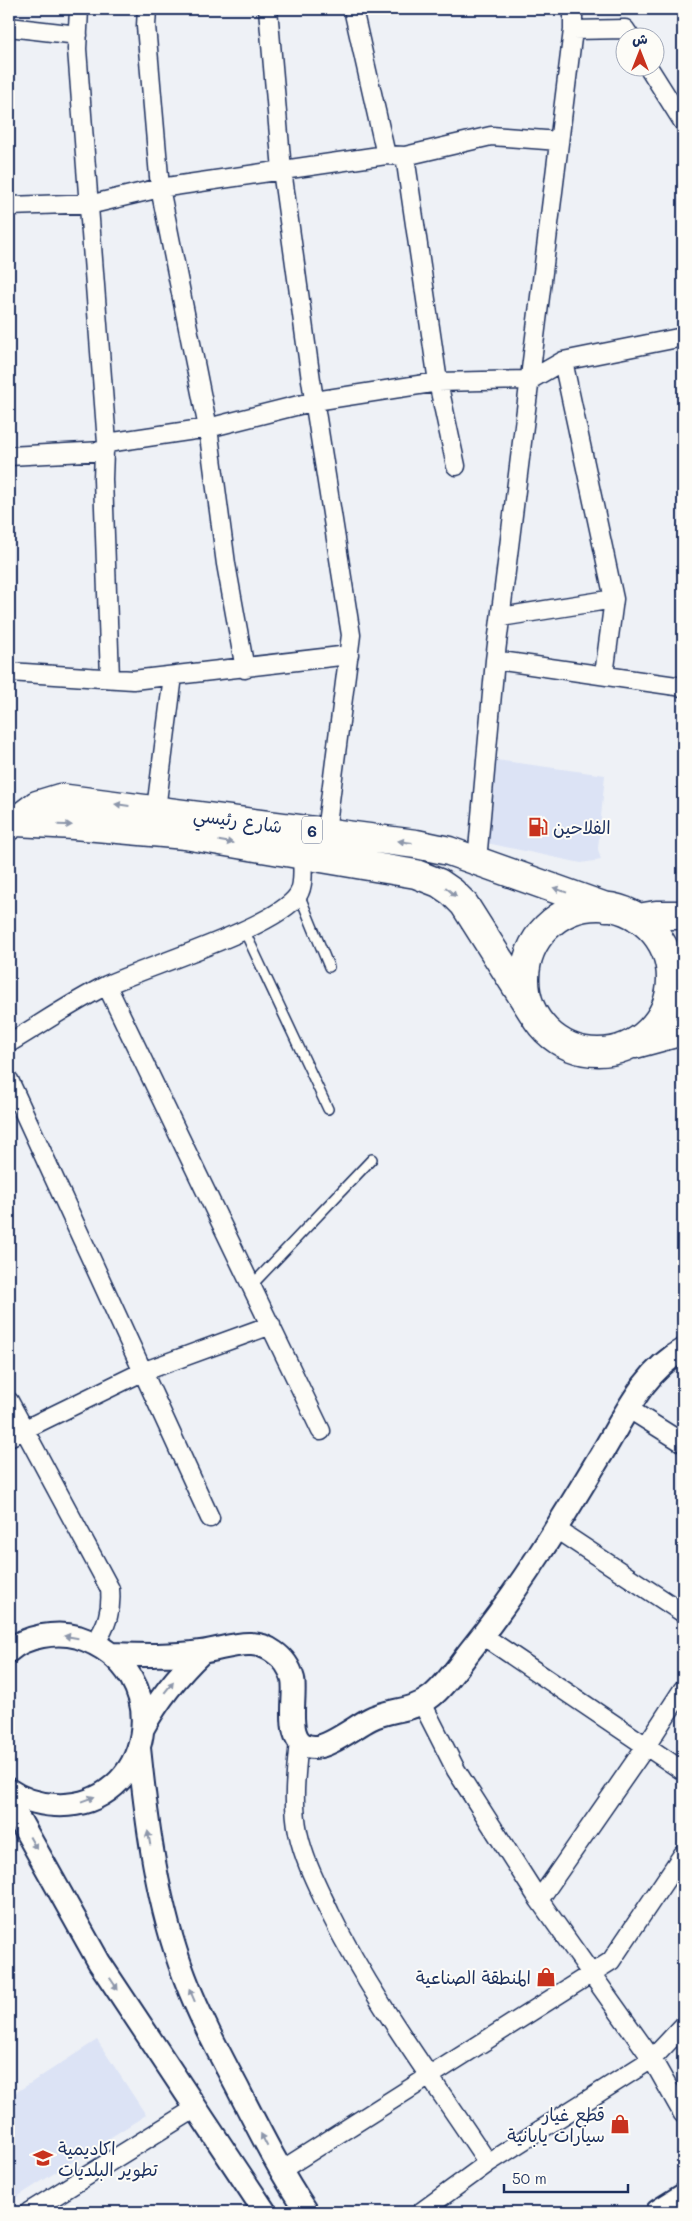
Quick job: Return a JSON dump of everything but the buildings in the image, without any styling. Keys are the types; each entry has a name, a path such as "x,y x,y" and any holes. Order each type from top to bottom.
{"highway":[{"name":"شارع رئيسي","path":"12,824 37,805 60,798 416,844 449,851 606,907 618,909 638,918 654,932 660,940 668,960 677,964 670,992 660,1016 643,1036 624,1046"},
{"name":"شارع رئيسي","path":"12,824 74,825 185,836 416,874 440,883 452,892 477,922 512,982 546,1030 572,1047 582,1050 604,1051 683,1031"},
{"name":"شارع رئيسي","path":"533,1013 525,982 527,962 535,942 548,926 565,914 584,908 606,907"},
{"name":"شارع رئيسي","path":"638,918 656,915 683,915"}],"main road":[{"path":"659,2212 683,2197"}],"street":[{"path":"79,9 78,35 88,203 106,447 103,479 110,678"},
{"path":"148,9 146,26 160,188 208,428 226,564 245,668"},
{"path":"268,9 282,170 314,401 350,620 350,655 326,832"},
{"path":"353,9 386,155"},
{"path":"477,861 495,660 573,30 573,9"},
{"path":"9,27 78,35"},
{"path":"573,30 614,29"},
{"path":"655,78 683,122"},
{"path":"9,206 88,203 160,188 386,155 405,156 491,136 559,141"},
{"path":"405,156 438,382 456,466"},
{"path":"9,456 106,447 208,428 314,401 438,382 530,380 563,361 683,337"},
{"path":"563,361 614,599 604,675"},
{"path":"501,617 614,599"},
{"path":"9,672 133,680 350,655"},
{"path":"495,660 683,686"},
{"path":"156,809 173,676"},
{"path":"9,1043 107,986 244,930 278,912 299,894 302,881 302,854"},
{"path":"107,986 321,1431"},
{"path":"9,1080 210,1518"},
{"path":"16,1433 142,1372 271,1325"},
{"path":"104,1649 165,1655 202,1652 249,1643 268,1648 282,1658 287,1665 293,1681 293,1732 299,1741 308,1746 319,1747 375,1716 402,1711 422,1703 438,1690 497,1616 556,1529 647,1380 657,1369 683,1350"},
{"path":"9,1400 16,1433 110,1589 109,1615 104,1630 104,1649"},
{"path":"629,1408 683,1443"},
{"path":"556,1529 683,1613"},
{"path":"10,1648 32,1639 53,1635 74,1636 104,1649 127,1669 137,1688 143,1707 141,1738 146,1820 164,1906 184,1976 205,2024 280,2171 306,2212"},
{"path":"482,1635 683,1771"},
{"path":"9,1790 18,1796 41,1804 66,1806 90,1800 111,1788 128,1770 141,1738 166,1691 179,1674 202,1652"},
{"path":"538,1900 683,1690"},
{"path":"422,1703 456,1770 538,1900 652,2059 683,2114"},
{"path":"299,1741 294,1792 295,1812 307,1864 345,1944 371,1987 488,2164"},
{"path":"9,1801 99,1962 265,2212"},
{"path":"280,2171 611,1961 683,1854"},
{"path":"421,2212 488,2164 652,2059 683,2026"},
{"path":"29,2212 196,2108"}],"lane":[{"path":"299,894 329,967"},
{"path":"244,930 328,1109"},
{"path":"252,1285 372,1159"}],"shaded area":[{"path":"496,760 605,775 598,849 601,860 581,863 487,843"},
{"name":"اكاديمية تطوير البلديات","path":"97,2040 146,2115 9,2202 9,2097"}],"place":[{"name":"الفلاحين","path":"538,827"},
{"name":"المنطقة الصناعية","path":"546,1977"},
{"name":"قطع غيار سيارات يابانية","path":"620,2124"},
{"name":"اكاديمية تطوير البلديات","path":"43,2158"}]}
